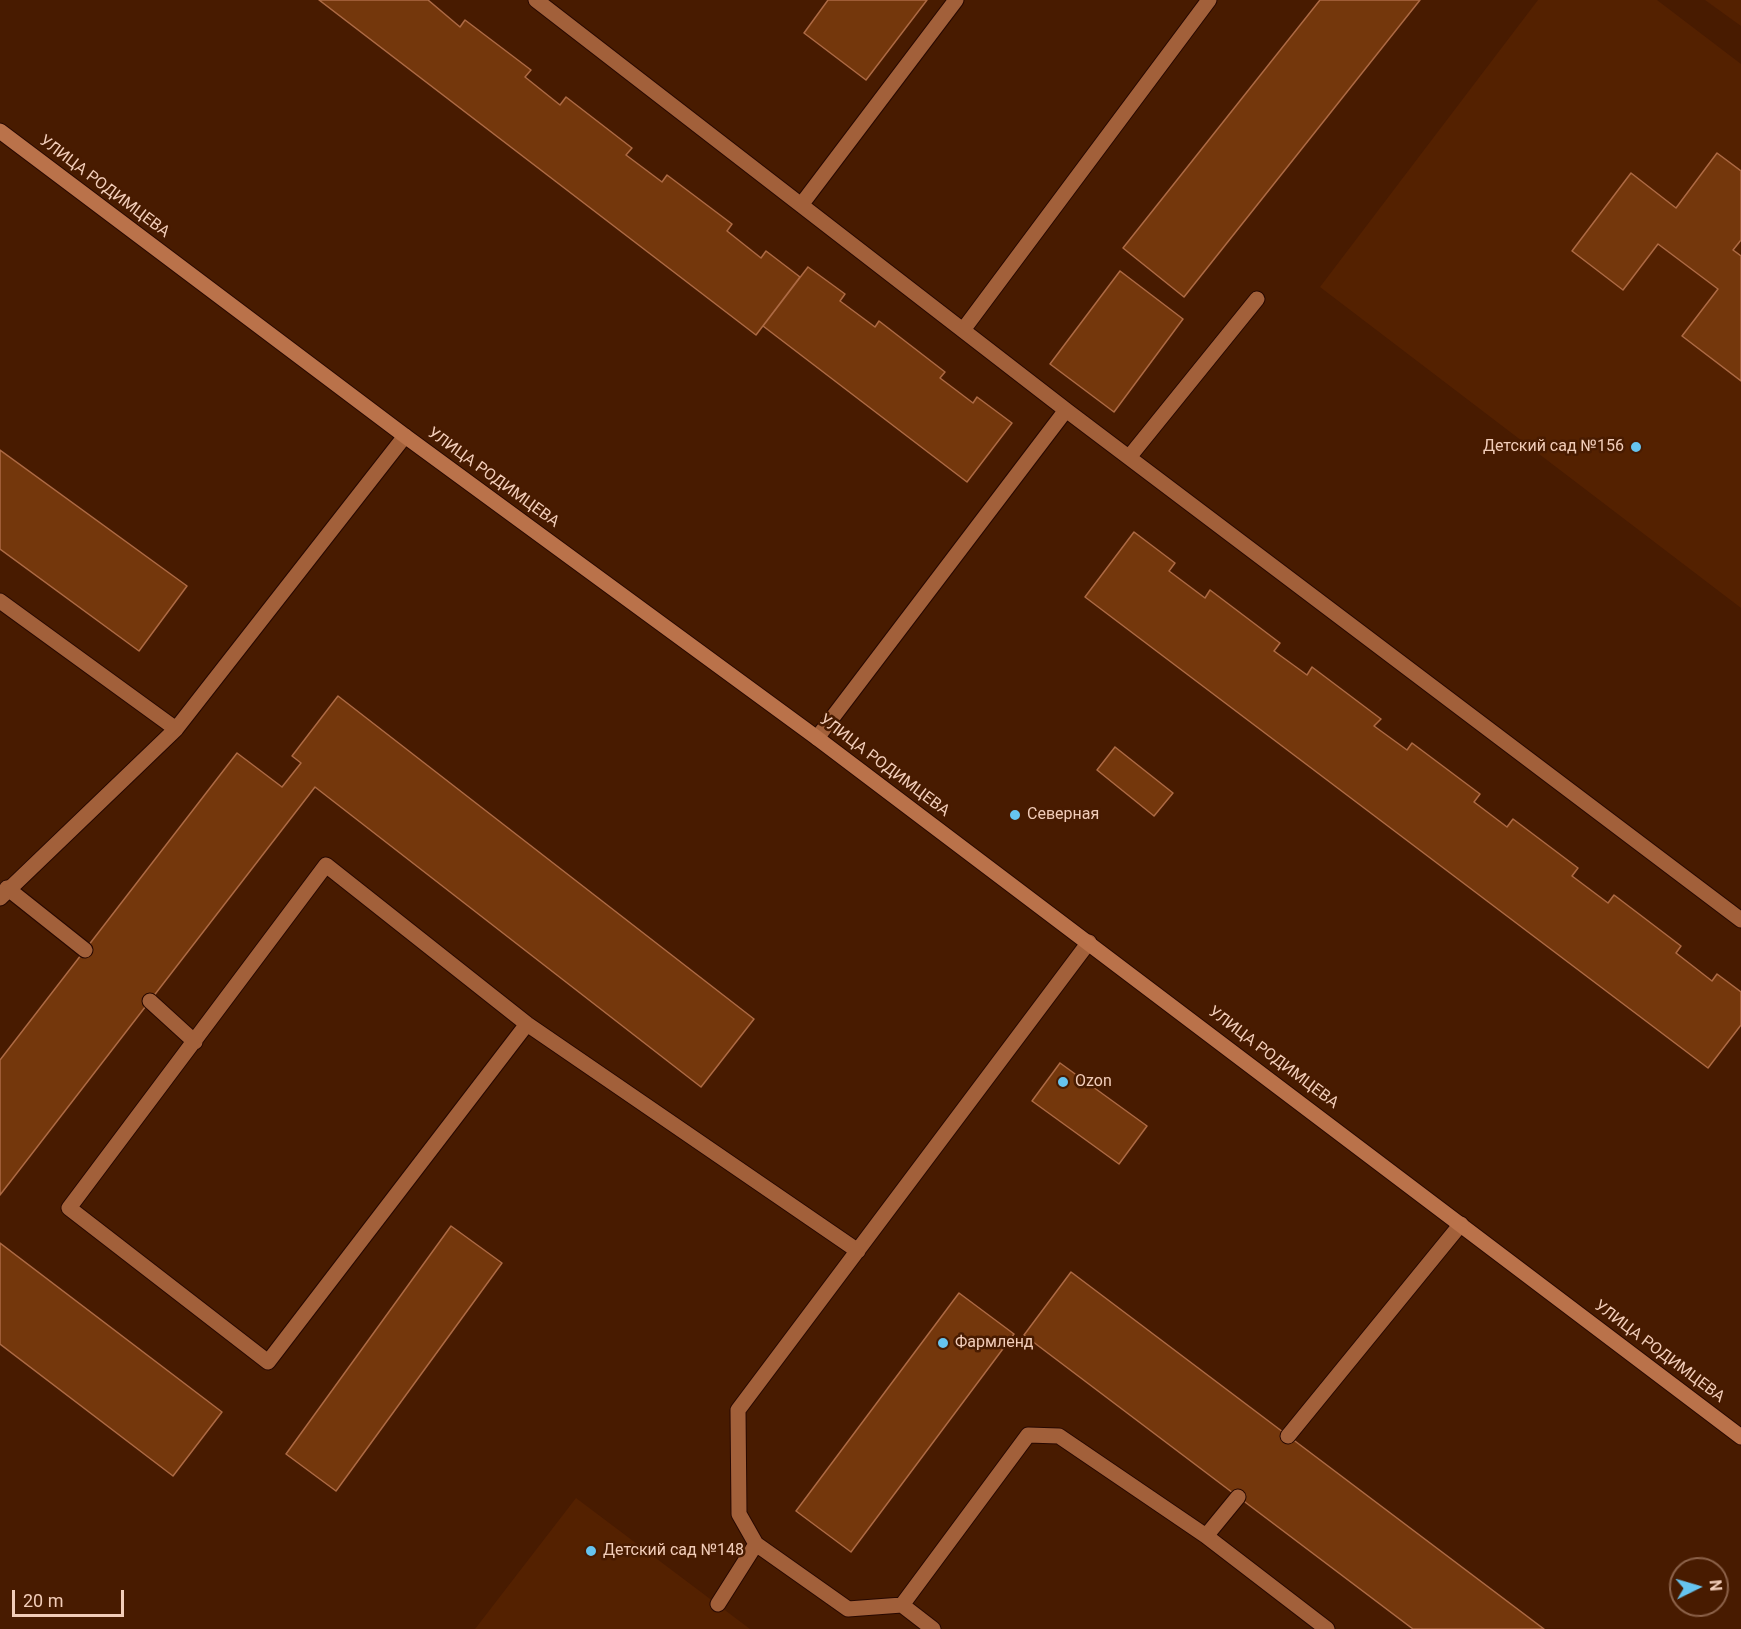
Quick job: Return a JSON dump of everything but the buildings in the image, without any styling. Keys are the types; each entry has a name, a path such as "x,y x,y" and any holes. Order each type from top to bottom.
{"main road":[{"name":"УЛИЦА РОДИМЦЕВА","path":"0,131 405,436 817,738 1089,942 1741,1437"}],"lane":[{"path":"536,0 1066,410 1130,456 1741,920"},
{"path":"801,205 956,0"},
{"path":"963,330 1209,0"},
{"path":"1130,456 1257,299"},
{"path":"817,738 1066,410"},
{"path":"85,950 4,893 176,729 405,436"},
{"path":"0,601 176,729"},
{"path":"527,1024 268,1362 69,1208 326,865 527,1024 858,1251"},
{"path":"933,1629 902,1605 848,1609 756,1544 739,1514 738,1410 1089,942"},
{"path":"150,1001 195,1042"},
{"path":"1288,1436 1461,1224"},
{"path":"902,1605 1029,1435 1059,1436 1206,1536 1327,1629"},
{"path":"1206,1536 1238,1497"},
{"path":"718,1604 756,1544"}],"shaded area":[{"name":"Детский сад №156","path":"1538,0 1657,0 1741,64 1741,608 1320,287"},
{"path":"1705,0 1741,0 1741,26"},
{"name":"Детский сад №148","path":"576,1498 750,1629 475,1629"}],"place":[{"name":"Детский сад №156","path":"1636,447"},
{"name":"Северная","path":"1015,815"},
{"name":"Ozon","path":"1063,1082"},
{"name":"Фармленд","path":"943,1343"},
{"name":"Детский сад №148","path":"591,1551"}]}
